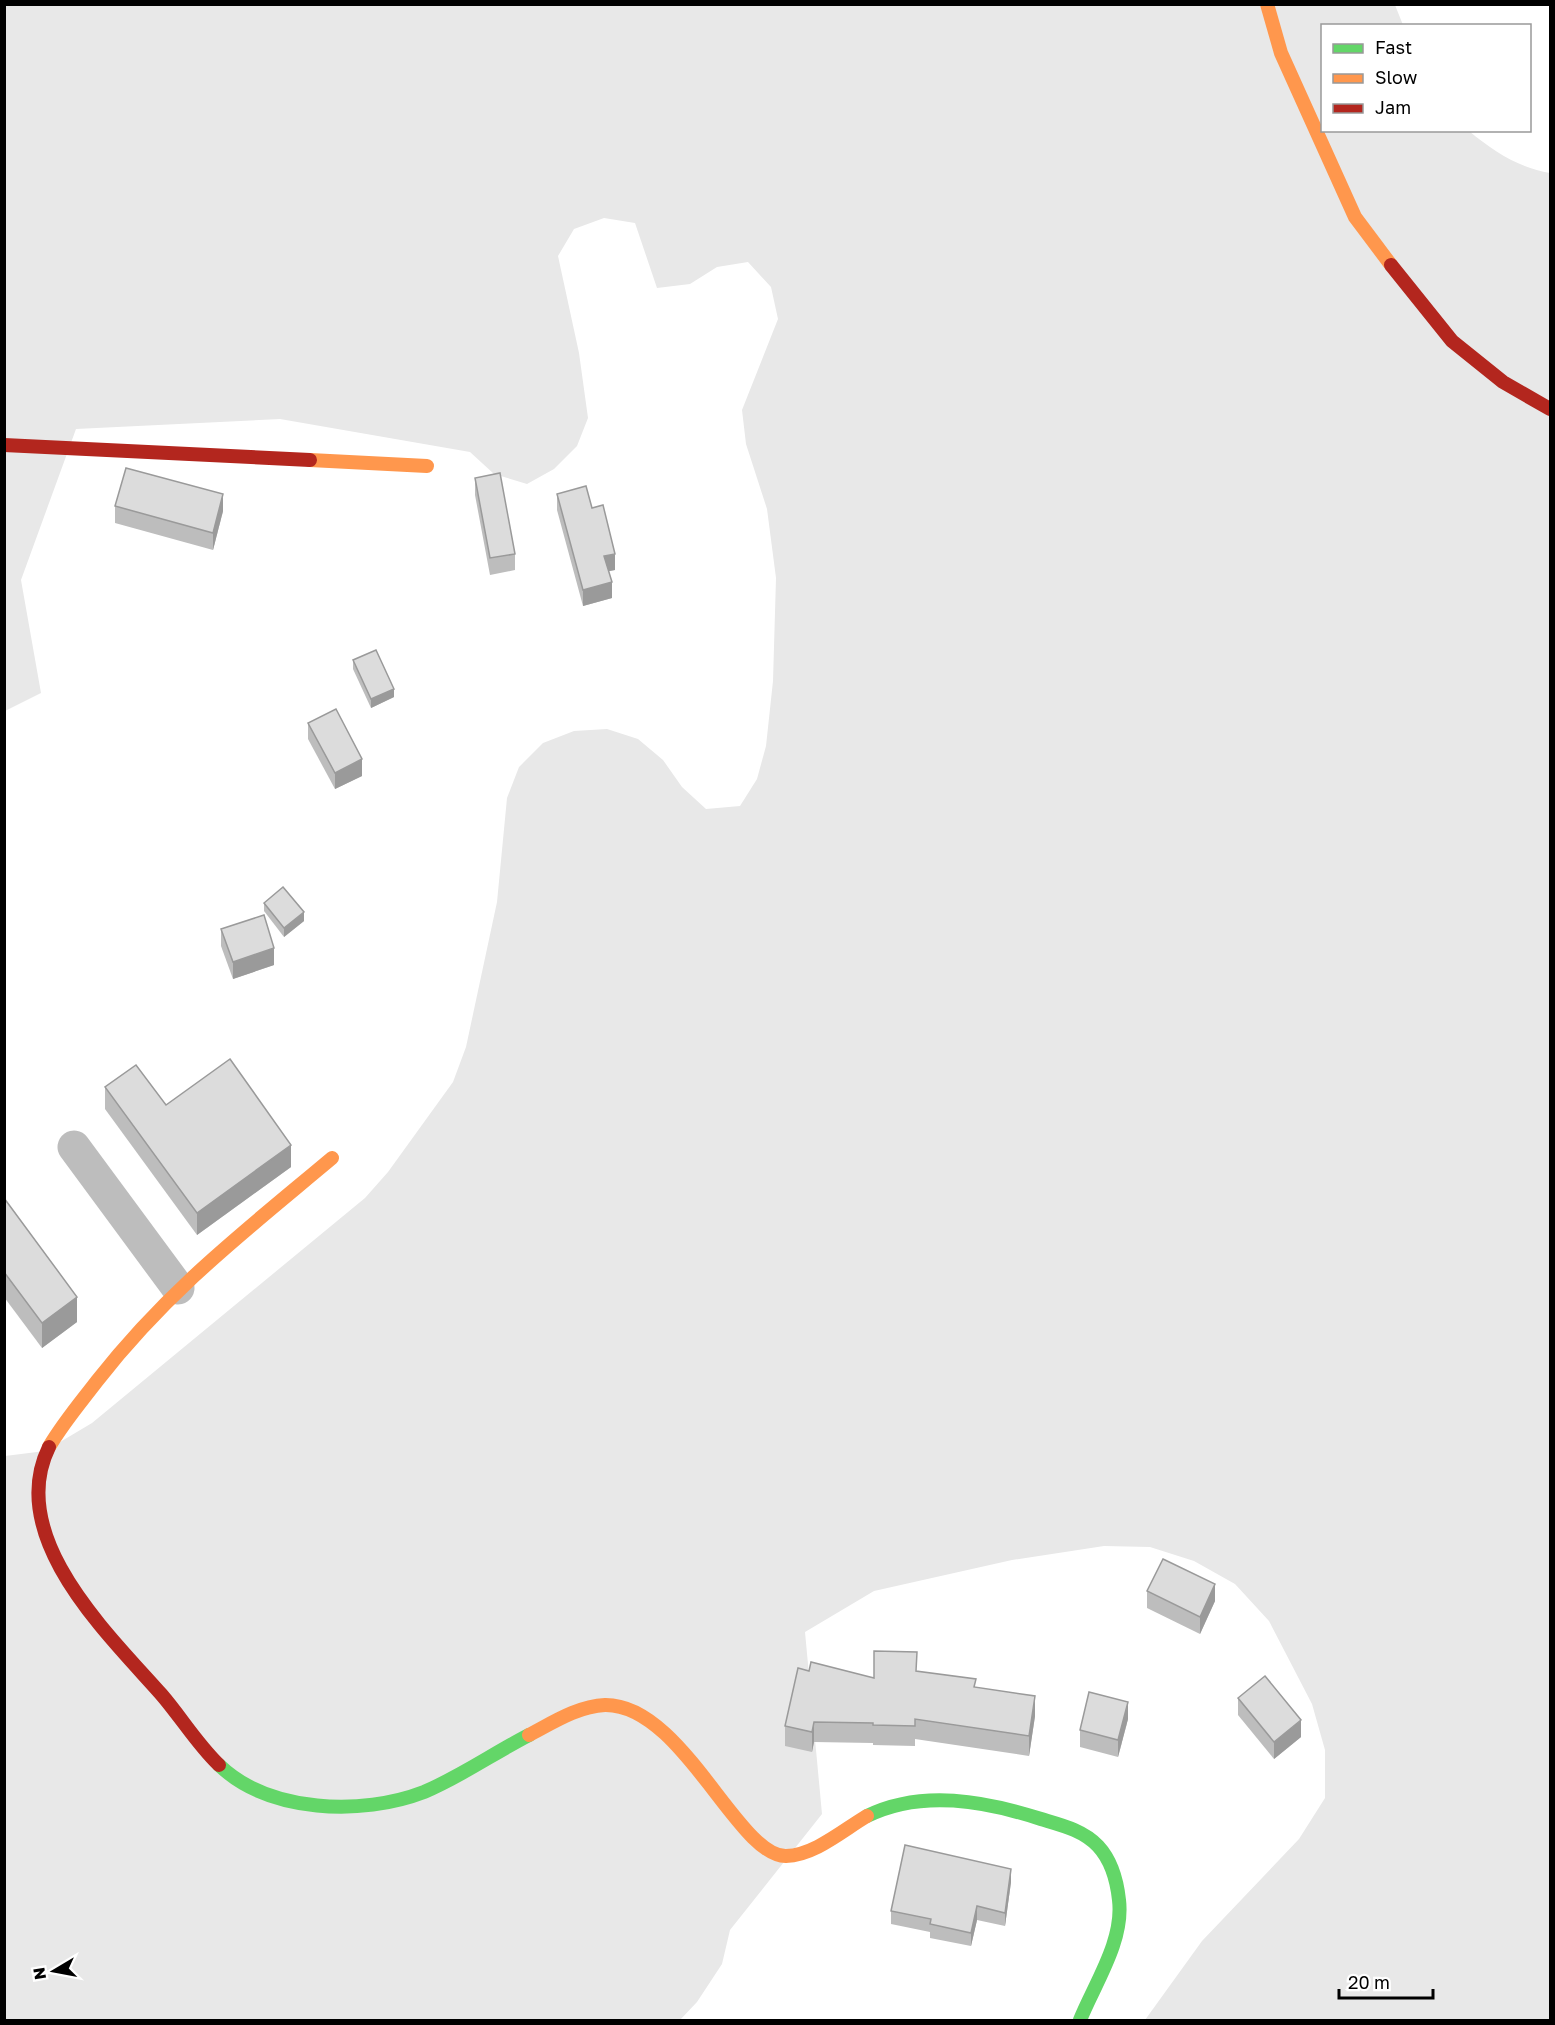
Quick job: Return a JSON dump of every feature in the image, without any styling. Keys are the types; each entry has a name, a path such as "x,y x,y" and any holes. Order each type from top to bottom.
{"street":[{"path":"1267,4 1281,53 1354,217 1452,341 1503,382 1551,409"},
{"path":"4,445 427,466"},
{"path":"74,1147 178,1288"},
{"path":"332,1158 178,1288 129,1339 61,1428 41,1466 39,1483 42,1517 50,1546 64,1575 101,1630 169,1701 207,1756 230,1778 270,1797 307,1805 381,1802 421,1793 571,1713 608,1705 629,1709 651,1721 680,1751 756,1841 775,1855 799,1855 878,1811 916,1800 961,1800 1063,1825 1090,1839 1102,1851 1114,1871 1120,1914 1114,1941 1080,2020"}],"shaded area":[{"path":"5,5 1395,5 1403,24 1321,24 1321,132 1470,132 1507,158 1550,173 1550,2020 1145,2020 1202,1941 1299,1839 1325,1798 1325,1750 1312,1704 1269,1621 1235,1584 1194,1561 1150,1547 1104,1546 1012,1560 874,1591 805,1632 822,1814 730,1930 722,1964 697,2002 680,2020 5,2020 5,1456 45,1451 92,1423 365,1198 388,1172 453,1082 466,1047 497,902 507,798 519,767 543,743 574,731 607,729 638,739 663,760 682,787 706,809 740,806 757,779 766,746 773,681 776,578 767,509 746,444 742,410 778,319 771,287 748,262 717,267 690,284 657,288 635,223 604,218 574,229 558,256 579,353 588,418 577,446 554,469 527,484 494,474 470,452 280,419 76,429 21,580 41,693 5,711"}],"building":[{"path":"126,468 223,494 213,533 115,506"},
{"path":"500,473 515,554 490,558 475,478"},
{"path":"586,486 592,508 603,505 615,554 604,556 612,582 583,590 557,494"},
{"path":"376,650 394,689 371,699 353,660"},
{"path":"336,709 362,759 335,773 308,723"},
{"path":"283,887 304,912 284,928 264,903"},
{"path":"264,915 274,948 233,962 221,929"},
{"path":"230,1059 291,1145 197,1213 105,1087 136,1065 166,1105"},
{"path":"4,1198 77,1297 42,1323 4,1272"},
{"path":"1163,1559 1215,1584 1200,1617 1147,1591"},
{"path":"874,1651 917,1652 916,1671 976,1679 974,1687 1035,1696 1029,1736 915,1719 915,1726 814,1722 812,1732 785,1726 798,1668 809,1671 811,1662 874,1678"},
{"path":"1265,1676 1301,1720 1274,1742 1238,1698"},
{"path":"1089,1692 1128,1702 1118,1740 1080,1730"},
{"path":"905,1845 1011,1869 1005,1913 977,1906 971,1933 930,1924 931,1919 891,1911"}],"traffic: fast":[{"path":"219,1765 240,1781 263,1793 289,1801 317,1806 373,1805 424,1792 529,1735"},
{"path":"867,1816 888,1808 931,1800 976,1803 1064,1826 1092,1840 1110,1864 1119,1900 1119,1915 1113,1946 1080,2020"}],"traffic: slow":[{"path":"1267,4 1281,53 1355,217 1391,265"},
{"path":"310,460 427,466"},
{"path":"49,1447 97,1381 151,1318 208,1263 332,1158"},
{"path":"529,1735 585,1708 605,1705 633,1711 659,1728 683,1753 748,1833 768,1850 786,1856 797,1855 818,1847 867,1816"}],"traffic: jam":[{"path":"1391,265 1452,341 1503,382 1550,409"},
{"path":"4,445 310,460"},
{"path":"49,1447 39,1481 40,1515 51,1549 69,1582 91,1613 219,1765"}]}
